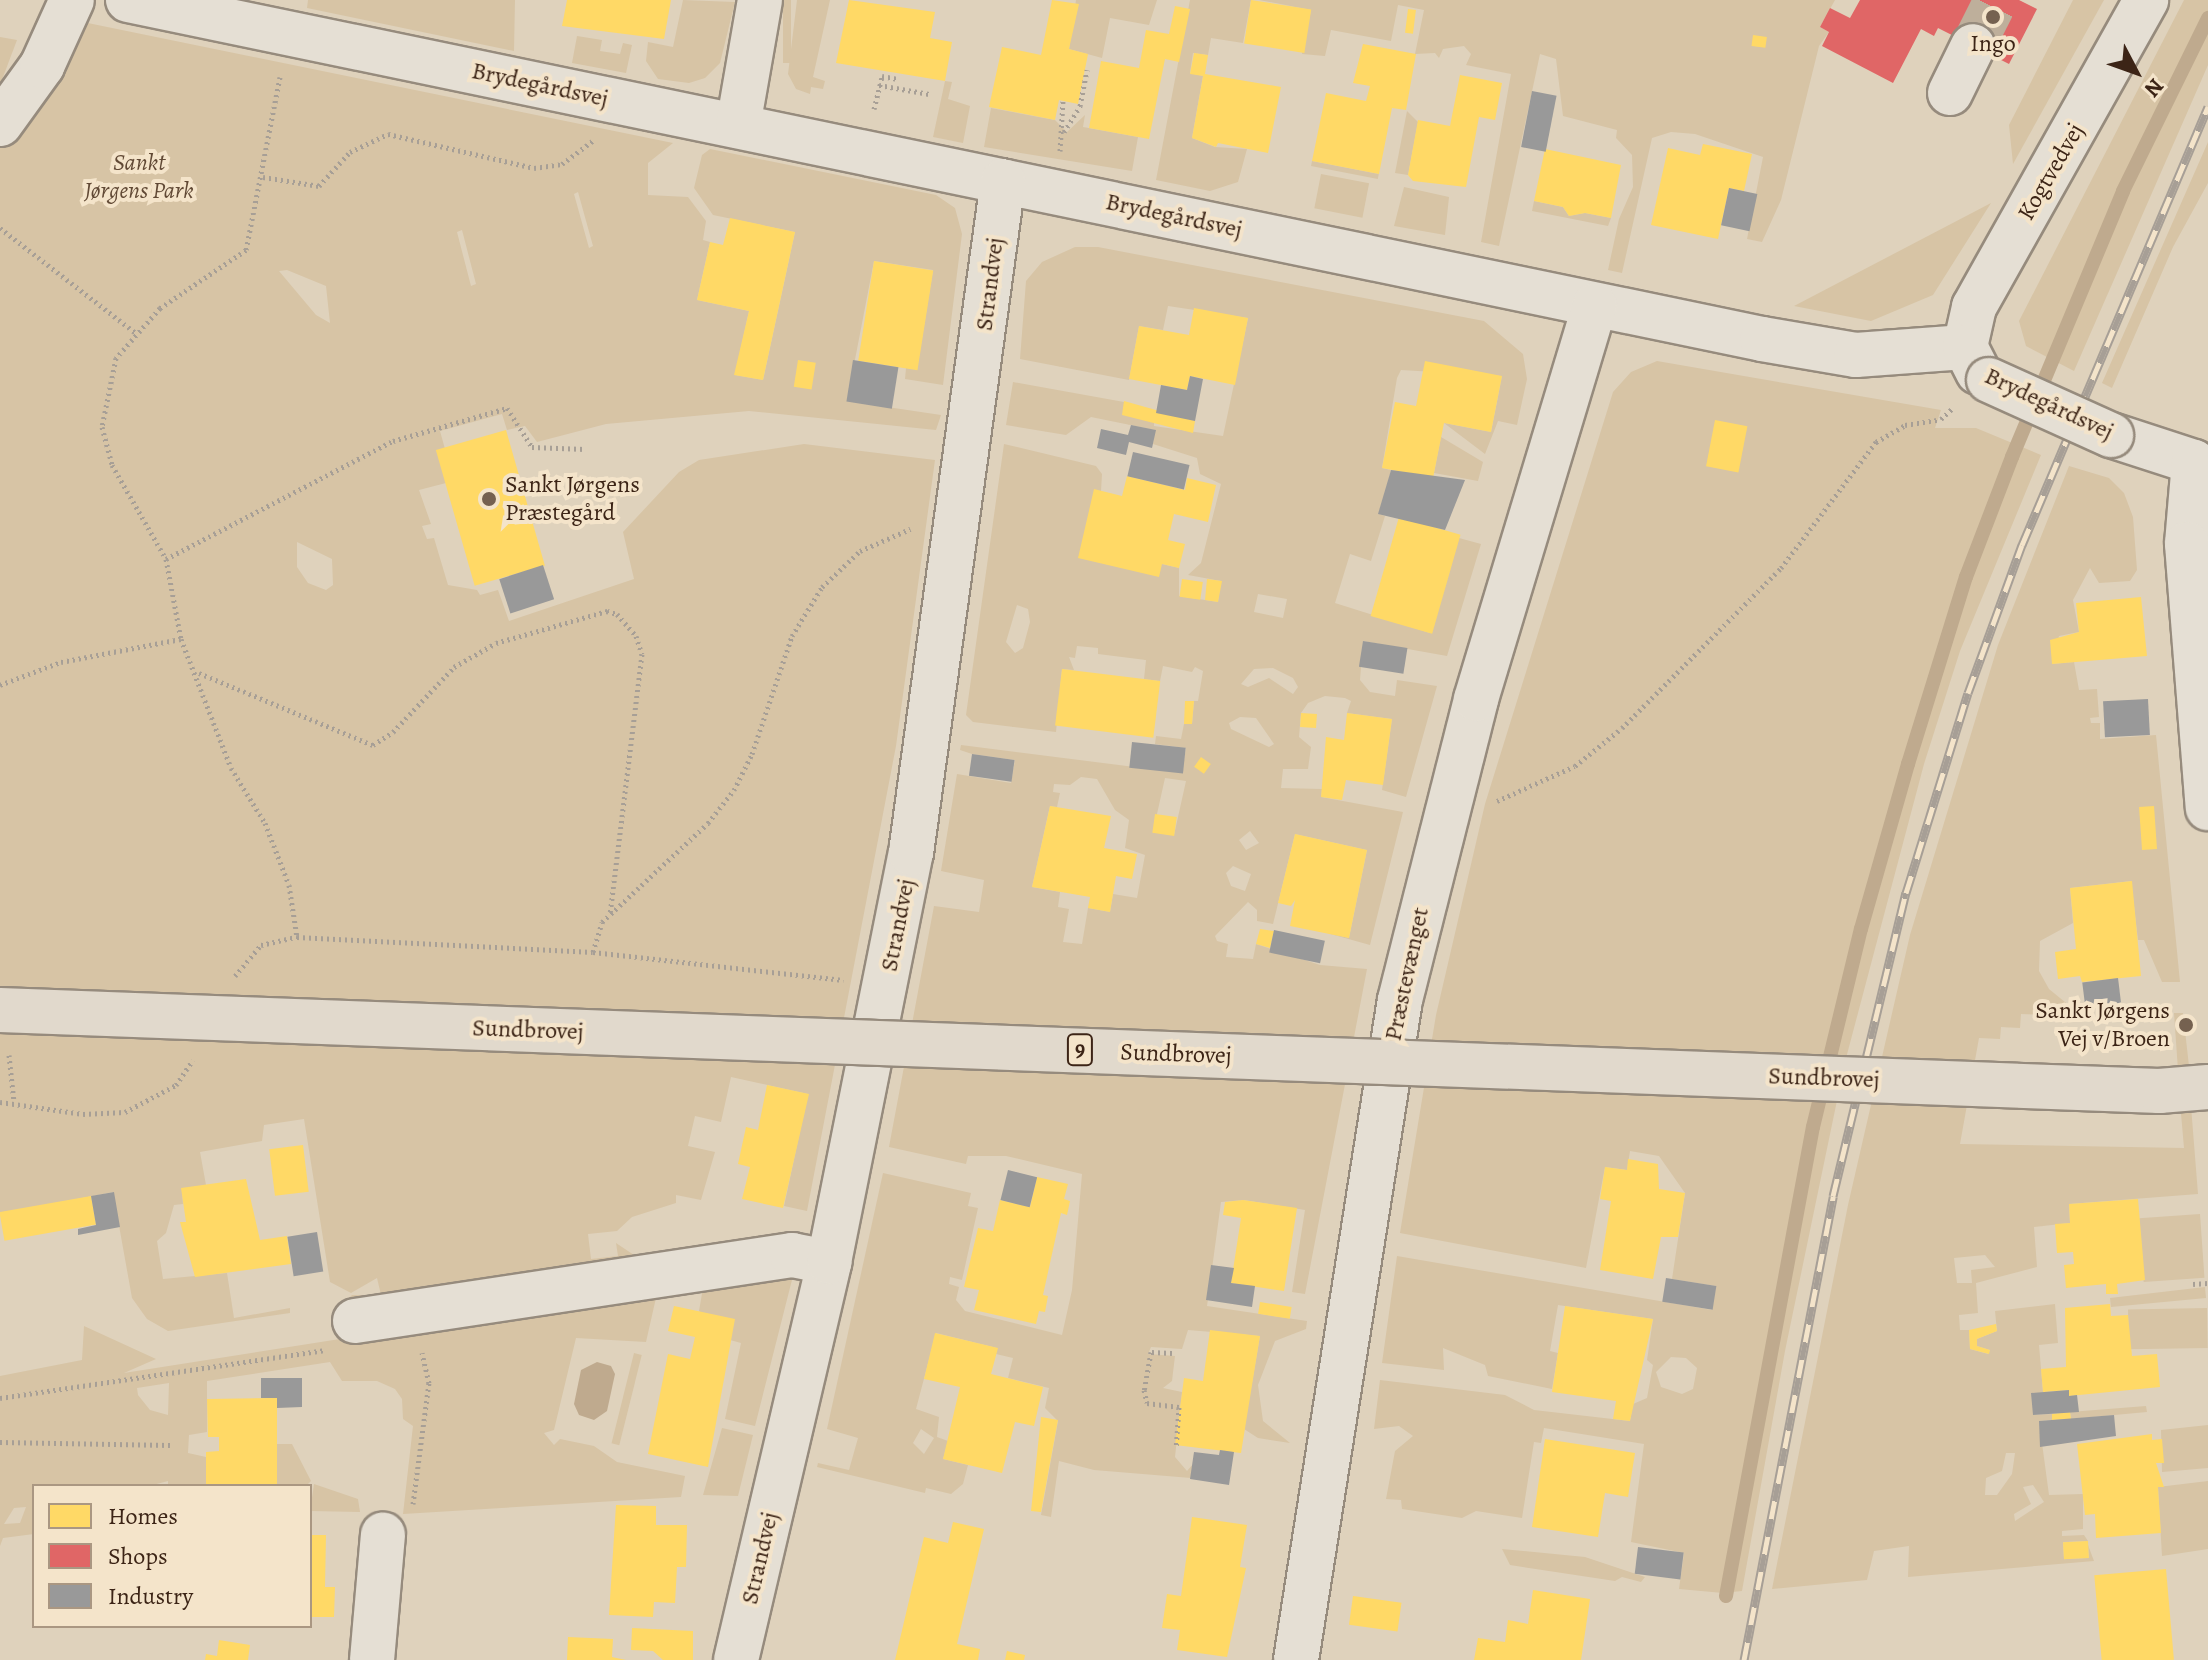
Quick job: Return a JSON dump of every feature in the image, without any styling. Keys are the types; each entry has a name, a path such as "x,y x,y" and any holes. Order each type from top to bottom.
{"main road":[{"name":"Sundbrovej","path":"4,1026 2159,1091 2208,1087"}],"street":[{"path":"0,124 42,66 72,0"},
{"name":"Brydegårdsvej","path":"128,0 1595,306 1835,353 1977,363 2128,441 2201,458"},
{"path":"738,126 760,0"},
{"name":"Kogtvedvej","path":"1977,363 1968,321 1985,285 2146,0"},
{"path":"1950,93 1973,46"},
{"name":"Strandvej","path":"736,1660 829,1262 908,868 959,529 1003,181"},
{"name":"Præstevænget","path":"1296,1660 1379,1115 1400,1000 1449,797 1595,306"},
{"path":"2201,458 2187,544 2208,808"},
{"path":"342,1336 792,1255 829,1262"},
{"path":"372,1660 397,1528"}],"path":[{"path":"287,33 263,177 246,250 160,308 116,358 106,386 103,442 166,559 181,639 198,673 215,730 265,823 289,885 297,937"},
{"path":"1063,101 1064,132 1080,106 1087,70"},
{"path":"875,101 882,76 898,79"},
{"path":"879,85 929,94"},
{"path":"263,177 319,186 350,152 388,134 550,168 581,153 599,133 604,98"},
{"path":"0,228 136,333"},
{"path":"166,559 393,441 507,408 515,413 524,441 532,447 585,449"},
{"path":"1449,797 1485,804 1514,797 1575,766 1622,728 1781,568 1876,442 1905,425 1934,419"},
{"path":"593,952 595,936 610,914 708,823 734,790 752,754 792,636 833,574 860,551 892,534 921,527 959,529"},
{"path":"198,673 373,745 393,732 454,667 496,643 607,611 617,614 631,628 642,654 610,914"},
{"path":"0,685 61,662 181,639"},
{"path":"4,1026 14,1102"},
{"path":"2193,1284 2208,1283"},
{"path":"0,1398 342,1336"},
{"path":"397,1528 429,1383 427,1362 415,1346"},
{"path":"1172,1353 1151,1352 1144,1390 1147,1403 1179,1407 1176,1446"},
{"path":"0,1442 170,1445"}],"green space":[{"path":"308,0 515,0 514,51 307,8"},
{"path":"683,0 735,2 720,63 705,78 689,83 658,79 646,61 648,42 673,47"},
{"path":"783,0 791,0 791,63 783,63"},
{"path":"797,0 830,0 813,77 825,81 823,89 811,87 810,94 796,89 788,74"},
{"path":"1076,0 1157,0 1149,25 1110,18 1102,58 1069,49"},
{"path":"1190,0 1251,0 1243,43 1211,38 1208,55 1193,53 1190,73 1203,76 1192,138 1215,147 1247,149 1238,182 1210,191 1156,180"},
{"path":"1259,0 1835,0 1820,27 1829,32 1819,46 1781,200 1762,242 1747,239 1763,157 1695,134 1671,132 1652,138 1622,273 1608,270 1619,219 1633,187 1632,155 1616,138 1617,130 1563,116 1556,59 1540,54 1499,246 1481,242 1511,74 1466,65 1471,54 1464,46 1443,49 1439,58 1435,53 1415,54 1424,10 1398,5 1391,41 1331,30 1325,56 1302,54 1311,10"},
{"path":"2073,0 2104,0 2013,164 2009,125"},
{"path":"2184,0 2208,0 2208,65 2074,371 2026,346 2019,321"},
{"name":"Sankt Jørgens Park","path":"39,13 673,143 648,163 648,195 688,197 706,221 703,240 710,242 697,300 749,311 735,375 763,380 795,232 713,215 694,188 702,155 710,149 936,195 955,208 962,234 943,385 905,379 906,368 917,369 933,270 874,261 847,401 941,415 936,430 749,411 606,424 537,442 525,426 507,430 502,414 440,431 445,449 437,451 446,483 419,490 431,524 422,526 427,539 434,538 448,585 477,590 480,595 498,590 509,621 634,579 623,532 679,472 699,460 804,444 935,460 896,746 807,1211 784,1206 808,1094 731,1077 721,1122 695,1116 688,1146 715,1152 701,1200 676,1195 676,1203 632,1217 617,1231 588,1234 591,1259 618,1256 616,1243 634,1255 722,1244 356,1304 349,1298 352,1295 381,1295 377,1278 351,1293 330,1282 304,1119 264,1125 262,1141 200,1152 206,1185 182,1189 183,1204 174,1205 166,1233 157,1241 163,1279 227,1273 234,1318 290,1308 290,1313 168,1331 147,1319 132,1298 113,1192 0,1214 0,90 18,65","holes":["578,192 593,246 589,248 574,194","462,230 476,284 471,286 457,232","287,270 326,286 330,323 316,315 279,271","297,542 332,559 333,585 326,590 308,583 297,567"]},
{"path":"577,36 602,40 600,51 620,54 623,43 632,45 626,73 572,63"},
{"path":"0,37 17,40 0,85"},
{"path":"945,81 952,82 948,99 970,106 963,143 933,137"},
{"path":"991,108 1055,120 1067,132 1085,115 1083,127 1138,137 1132,171 984,147"},
{"path":"1407,111 1418,122 1408,175 1395,173"},
{"path":"2208,142 2208,183 2173,247 2112,388 2102,383"},
{"path":"1312,161 1379,174 1378,179 1311,166"},
{"path":"1321,174 1369,183 1362,218 1314,208"},
{"path":"1404,187 1449,197 1445,235 1394,226"},
{"path":"1534,201 1563,207 1569,216 1585,213 1611,218 1608,226 1532,211"},
{"path":"1991,203 1933,295 1871,321 1794,306"},
{"path":"1075,247 1098,247 1484,321 1523,354 1527,379 1517,425 1498,421 1485,454 1444,423 1491,432 1502,376 1401,370 1397,378 1382,468 1391,470 1379,514 1385,516 1371,561 1350,554 1335,603 1430,633 1459,538 1481,544 1447,656 1363,641 1360,680 1370,692 1395,696 1397,680 1437,686 1406,797 1382,790 1392,719 1347,713 1351,701 1345,698 1325,696 1308,703 1301,713 1299,737 1311,747 1308,769 1283,769 1281,788 1322,789 1321,797 1403,812 1370,945 1327,933 1349,938 1367,850 1295,834 1273,924 1257,921 1257,910 1248,902 1215,936 1217,941 1228,944 1226,957 1253,959 1256,944 1320,965 1367,969 1305,1294 1292,1292 1305,1210 1244,1200 1221,1202 1207,1306 1307,1321 1306,1329 1275,1341 1258,1385 1263,1421 1290,1443 1258,1438 1244,1429 1260,1336 1188,1330 1182,1349 1151,1347 1148,1354 1175,1356 1172,1381 1163,1388 1182,1392 1175,1457 1187,1471 1193,1464 1191,1478 1094,1470 1059,1461 1051,1517 1041,1515 1058,1421 1045,1408 1049,1388 1008,1378 1013,1358 996,1354 997,1348 936,1333 916,1409 939,1417 937,1437 948,1441 943,1459 968,1465 963,1484 951,1494 926,1488 925,1493 817,1467 818,1463 849,1470 858,1438 827,1429 883,1173 971,1193 968,1206 978,1208 962,1280 950,1277 949,1284 959,1287 956,1300 965,1311 1062,1335 1072,1290 1082,1174 1006,1156 968,1156 966,1164 889,1147 934,906 979,912 984,880 941,871 957,774 1011,783 1015,760 972,754 960,750 961,745 1182,773 1186,748 1155,744 1156,736 1181,739 1184,724 1192,724 1194,701 1198,701 1203,671 1195,667 1192,672 1163,666 1160,681 1144,679 1146,660 1098,654 1098,648 1077,646 1075,658 1069,657 1074,670 1062,669 1056,732 973,722 966,715 1004,444 1096,466 1102,474 1101,491 1162,564 1179,568 1179,596 1218,602 1221,581 1188,575 1201,563 1221,484 1200,474 1197,458 1153,444 1155,430 1091,417 1066,435 1006,425 1013,382 1124,402 1154,420 1154,426 1223,436 1248,318 1168,306 1163,330 1139,326 1129,380 1020,359 1026,281 1042,262","holes":["1258,594 1287,599 1283,618 1254,612","1017,605 1028,609 1030,622 1023,648 1015,653 1006,642","1273,668 1293,678 1298,687 1293,694 1269,678 1248,687 1241,684 1254,669","1240,717 1256,718 1274,744 1269,747 1231,729 1229,723","1081,777 1097,779 1115,810 1129,820 1125,848 1145,855 1137,898 1113,894 1110,912 1088,908 1082,944 1063,942 1069,909 1058,907 1060,892 1032,887 1050,806 1057,807 1060,793 1053,792 1054,784 1070,785","1165,778 1186,781 1174,835 1153,832","1250,831 1259,843 1246,850 1239,840","1233,866 1251,874 1245,891 1231,886 1226,873","921,1429 934,1438 924,1454 913,1443"]},
{"path":"1657,361 1941,410 1935,428 1976,428 2041,455 1960,651 1924,764 1845,1062 1785,1351 1742,1591 1723,1593 1679,1589 1684,1553 1631,1542 1644,1444 1544,1428 1541,1443 1534,1442 1522,1518 1476,1511 1462,1518 1402,1509 1401,1500 1386,1499 1395,1451 1413,1436 1399,1426 1374,1429 1380,1380 1505,1395 1534,1410 1630,1421 1633,1404 1647,1398 1653,1365 1647,1360 1653,1319 1558,1305 1550,1351 1558,1353 1552,1389 1488,1376 1485,1365 1443,1348 1444,1370 1382,1363 1397,1256 1712,1310 1716,1286 1672,1279 1685,1193 1659,1156 1630,1151 1627,1170 1605,1167 1586,1268 1400,1233 1436,1015 1485,804 1613,392 1631,372","holes":["1671,1357 1686,1358 1697,1368 1693,1389 1682,1394 1661,1387 1656,1372"]},
{"path":"1441,437 1483,462 1478,481 1434,473"},
{"path":"2069,466 2109,478 2124,493 2133,517 2137,570 2130,581 2099,583 2090,568 2073,600 2079,632 2059,636 2052,664 2074,662 2079,690 2097,689 2099,717 2090,718 2091,723 2100,723 2100,739 2156,735 2180,982 2162,982 2144,940 2138,940 2131,881 2070,888 2073,923 2040,941 2039,971 2049,989 2082,1016 2021,1014 2020,1028 2001,1027 2000,1039 1979,1038 1960,1144 2184,1148 2180,1102 2191,1106 2198,1194 2069,1204 2070,1223 2034,1227 2037,1267 1976,1283 1978,1313 1959,1315 1960,1330 1969,1330 1970,1349 1988,1354 1990,1350 1977,1346 1977,1339 1997,1331 1995,1311 2055,1304 2058,1343 2039,1345 2043,1392 2033,1415 2052,1414 2052,1420 2039,1421 2049,1495 2083,1494 2083,1529 2062,1531 2062,1536 2084,1535 2088,1541 2063,1542 2064,1559 2089,1558 2088,1545 2094,1561 1908,1577 1909,1546 1874,1551 1867,1580 1772,1589 1848,1205 1910,935 1998,645","holes":["1985,1255 1995,1267 1971,1270 1972,1283 1957,1283 1954,1258","2006,1453 2015,1453 2012,1474 1997,1495 1985,1495 1986,1478 2002,1471","2033,1485 2044,1502 2015,1521 2014,1514 2031,1504 2023,1487"]},
{"path":"2174,1013 2183,1013 2189,1066 2185,1070 2178,1070"},
{"path":"2200,1214 2204,1278 2144,1282 2139,1218"},
{"path":"795,1268 755,1426 725,1419 741,1343 730,1340 699,1311 704,1282"},
{"path":"2205,1287 2206,1298 2111,1307 2110,1298"},
{"path":"658,1289 646,1342 576,1338 554,1430 544,1433 554,1445 560,1439 594,1446 617,1462 685,1476 681,1497 403,1514 413,1426 403,1419 402,1399 395,1389 377,1381 342,1381 330,1362 207,1381 207,1432 189,1435 188,1453 206,1457 206,1484 168,1484 168,1481 157,1484 32,1484 32,1534 3,1538 0,1546 0,1376 82,1360 84,1326 156,1359 124,1373","holes":["169,1383 168,1415 150,1410 138,1395 137,1388","26,1507 20,1523 4,1524 14,1508"]},
{"path":"2207,1308 2208,1348 2129,1349 2128,1309"},
{"path":"634,1353 642,1355 619,1445 612,1443"},
{"path":"2146,1406 2147,1412 2071,1419 2070,1412"},
{"path":"2208,1425 2208,1468 2162,1472 2161,1430"},
{"path":"722,1428 753,1435 738,1496 703,1495"},
{"path":"277,1444 292,1444 311,1481 308,1484 277,1484"},
{"path":"2208,1481 2208,1549 2162,1556 2158,1487"},
{"path":"314,1484 358,1499 360,1512 312,1511"},
{"path":"1502,1549 1585,1557 1645,1577 1641,1582 1622,1577 1615,1581 1510,1565"}],"shaded area":[{"path":"597,1362 611,1366 615,1374 607,1411 594,1420 579,1415 574,1404 581,1370"}],"building: Homes":[{"path":"567,0 671,0 664,39 562,26"},
{"path":"849,0 935,12 930,38 952,42 945,81 836,63"},
{"path":"1052,0 1079,4 1069,49 1088,54 1078,104 1059,100 1055,120 989,107 1002,47 1041,55"},
{"path":"1251,0 1311,10 1304,53 1244,43"},
{"path":"1175,6 1190,9 1179,62 1165,59 1149,139 1089,128 1101,61 1139,68 1146,30 1169,34"},
{"path":"1408,9 1416,10 1413,34 1405,33"},
{"path":"1753,35 1767,37 1765,48 1751,46"},
{"path":"1363,44 1416,54 1406,110 1392,108 1379,174 1312,161 1326,93 1366,101 1370,86 1353,83"},
{"path":"1194,53 1208,55 1205,74 1281,87 1268,153 1218,143 1216,147 1192,138 1203,76 1190,74"},
{"path":"1460,75 1502,83 1495,120 1479,117 1466,187 1413,181 1408,175 1418,120 1450,126"},
{"path":"1703,144 1752,154 1744,191 1729,188 1718,239 1651,225 1668,148 1700,155"},
{"path":"1545,149 1621,165 1611,218 1585,213 1569,216 1563,207 1534,201"},
{"path":"730,218 795,232 763,380 734,375 749,311 697,300 710,242 723,245"},
{"path":"874,261 933,270 917,370 858,361"},
{"path":"1194,308 1248,318 1235,385 1190,376 1187,390 1129,379 1139,326 1189,335"},
{"path":"798,360 816,363 812,389 794,387"},
{"path":"1425,361 1502,376 1491,432 1444,423 1433,478 1382,468 1395,402 1416,406"},
{"path":"1124,401 1195,421 1193,433 1122,415"},
{"path":"1715,420 1747,426 1738,472 1706,466"},
{"name":"Sankt Jørgens Præstegård","path":"506,430 545,566 475,586 436,450"},
{"path":"1127,476 1185,490 1187,478 1216,485 1208,522 1174,514 1168,540 1185,544 1179,568 1162,564 1159,577 1078,558 1094,489 1122,496"},
{"path":"1399,517 1461,535 1432,634 1371,616"},
{"path":"1182,579 1203,582 1200,600 1179,597"},
{"path":"1207,579 1222,581 1218,602 1205,600"},
{"path":"2141,597 2147,656 2052,664 2050,640 2079,632 2076,603"},
{"path":"1062,669 1160,681 1153,738 1055,726"},
{"path":"1185,701 1194,701 1192,724 1184,724"},
{"path":"1301,713 1317,714 1316,728 1300,727"},
{"path":"1347,713 1392,719 1383,785 1346,780 1342,800 1321,797 1326,737 1344,740"},
{"path":"1201,757 1211,764 1204,774 1194,767"},
{"path":"1050,806 1111,816 1104,848 1137,854 1132,879 1116,876 1110,912 1088,908 1090,897 1032,887"},
{"path":"2154,806 2157,849 2142,850 2139,807"},
{"path":"1155,814 1177,817 1174,836 1152,833"},
{"path":"1295,834 1367,850 1349,938 1290,926 1295,900 1291,906 1278,903"},
{"path":"2132,881 2141,976 2082,982 2080,976 2058,979 2055,952 2076,949 2070,888"},
{"path":"1260,929 1274,931 1270,948 1256,944"},
{"path":"767,1085 809,1094 783,1208 742,1199 750,1167 738,1164 746,1127 758,1130"},
{"path":"303,1145 309,1192 275,1196 269,1149"},
{"path":"1628,1159 1658,1164 1659,1189 1685,1193 1678,1237 1661,1237 1653,1279 1600,1270 1611,1201 1600,1199 1605,1167 1627,1170"},
{"path":"1037,1177 1068,1184 1064,1199 1070,1201 1067,1215 1061,1213 1043,1295 1048,1296 1045,1312 1039,1311 1036,1324 974,1310 979,1290 964,1287 978,1228 993,1231 1000,1200 1030,1207"},
{"path":"246,1179 260,1240 287,1236 291,1264 195,1277 180,1222 186,1222 181,1188"},
{"path":"91,1196 96,1225 4,1241 0,1212"},
{"path":"2138,1199 2145,1280 2117,1284 2118,1294 2106,1294 2106,1284 2066,1288 2064,1265 2074,1264 2073,1252 2057,1253 2055,1224 2070,1223 2069,1204"},
{"path":"1243,1200 1297,1208 1284,1291 1231,1283 1241,1218 1223,1215 1225,1202"},
{"path":"1260,1302 1292,1307 1290,1319 1258,1314"},
{"path":"2110,1304 2111,1316 2128,1315 2132,1356 2157,1354 2160,1387 2069,1396 2069,1390 2043,1392 2041,1369 2066,1367 2065,1308"},
{"path":"674,1306 735,1319 708,1467 648,1454 668,1354 690,1359 695,1337 668,1331"},
{"path":"1565,1306 1653,1319 1630,1421 1613,1419 1616,1401 1552,1392"},
{"path":"1996,1324 1997,1331 1977,1339 1977,1346 1990,1350 1989,1354 1970,1349 1969,1330"},
{"path":"1210,1330 1260,1336 1241,1453 1175,1445 1184,1378 1203,1381"},
{"path":"935,1333 998,1348 991,1374 1043,1387 1034,1426 1015,1422 1002,1473 943,1459 960,1387 924,1379"},
{"path":"277,1398 277,1484 206,1484 206,1452 219,1451 219,1437 208,1437 207,1399"},
{"path":"2070,1412 2071,1419 2052,1420 2052,1414"},
{"path":"1041,1417 1058,1420 1041,1512 1031,1511"},
{"path":"2152,1434 2152,1440 2162,1439 2164,1463 2156,1463 2164,1487 2158,1487 2161,1533 2096,1538 2095,1514 2085,1515 2077,1444"},
{"path":"1545,1439 1635,1453 1628,1497 1605,1493 1598,1537 1532,1527"},
{"path":"616,1505 656,1506 656,1525 687,1525 686,1567 677,1567 675,1603 654,1602 653,1617 609,1615"},
{"path":"1192,1517 1247,1525 1240,1567 1246,1568 1227,1657 1177,1650 1180,1630 1162,1628 1167,1594 1181,1596"},
{"path":"953,1522 984,1529 957,1644 980,1649 978,1660 895,1660 924,1537 948,1543"},
{"path":"312,1535 326,1535 325,1587 335,1587 334,1617 312,1617"},
{"path":"2088,1541 2089,1558 2064,1559 2063,1542"},
{"path":"2166,1569 2174,1660 2102,1660 2094,1575"},
{"path":"1533,1590 1590,1599 1581,1660 1474,1660 1478,1638 1505,1642 1508,1620 1528,1624"},
{"path":"1353,1596 1402,1603 1397,1632 1349,1625"},
{"path":"632,1628 693,1631 693,1660 663,1660 653,1651 631,1650"},
{"path":"568,1637 613,1639 612,1657 626,1660 567,1660"},
{"path":"219,1640 250,1645 248,1660 205,1660 206,1654 217,1656"},
{"path":"1007,1651 1025,1655 1024,1660 1005,1660"}],"building: Shops":[{"path":"1860,0 2019,0 2037,9 2009,64 1938,28 1934,36 1921,29 1893,83 1822,46 1829,32 1820,27 1830,8 1850,18"}],"building: Industry":[{"path":"1532,91 1557,96 1546,152 1521,147"},
{"path":"1729,188 1757,194 1749,231 1721,225"},
{"path":"853,360 898,367 892,409 846,401"},
{"path":"1190,376 1203,379 1195,421 1156,413 1161,385 1187,390"},
{"path":"1131,425 1156,430 1152,448 1129,442 1126,455 1097,448 1101,429 1128,435"},
{"path":"1133,452 1190,465 1184,489 1127,476"},
{"path":"1391,470 1465,480 1445,530 1378,514"},
{"path":"543,565 554,599 510,613 499,579"},
{"path":"1363,641 1407,648 1403,674 1359,667"},
{"path":"2148,699 2150,735 2105,737 2103,701"},
{"path":"1132,742 1186,748 1183,774 1129,768"},
{"path":"972,754 1015,760 1012,782 969,776"},
{"path":"1274,930 1325,941 1320,963 1269,952"},
{"path":"2118,978 2121,1003 2085,1007 2082,982"},
{"path":"1008,1170 1037,1177 1030,1207 1001,1200"},
{"path":"114,1192 120,1227 78,1235 78,1229 96,1225 91,1196"},
{"path":"317,1232 323,1272 294,1276 287,1237"},
{"path":"1211,1265 1234,1268 1231,1283 1255,1286 1252,1307 1206,1300"},
{"path":"1666,1278 1716,1286 1713,1310 1662,1302"},
{"path":"261,1378 302,1378 302,1407 277,1408 277,1398 261,1398"},
{"path":"2069,1390 2069,1396 2077,1395 2079,1412 2033,1415 2031,1393"},
{"path":"2114,1415 2116,1436 2040,1447 2039,1421"},
{"path":"1220,1450 1234,1452 1229,1485 1190,1479 1194,1452 1219,1455"},
{"path":"1638,1547 1684,1553 1680,1579 1635,1574"}],"waterway":[{"path":"1726,1596 1813,1127 1861,929 1908,764 1966,577 2012,457 2123,191 2208,18"}],"tunnel":[{"path":"1973,46 1996,0"}],"railway":[{"path":"1744,1660 1833,1196 1906,893 1968,693 2022,545 2208,107"}],"place":[{"name":"Ingo","path":"1993,17"},
{"name":"Sankt Jørgens Præstegård","path":"489,499"},
{"name":"Sankt Jørgens Vej v/Broen","path":"2186,1025"}]}
